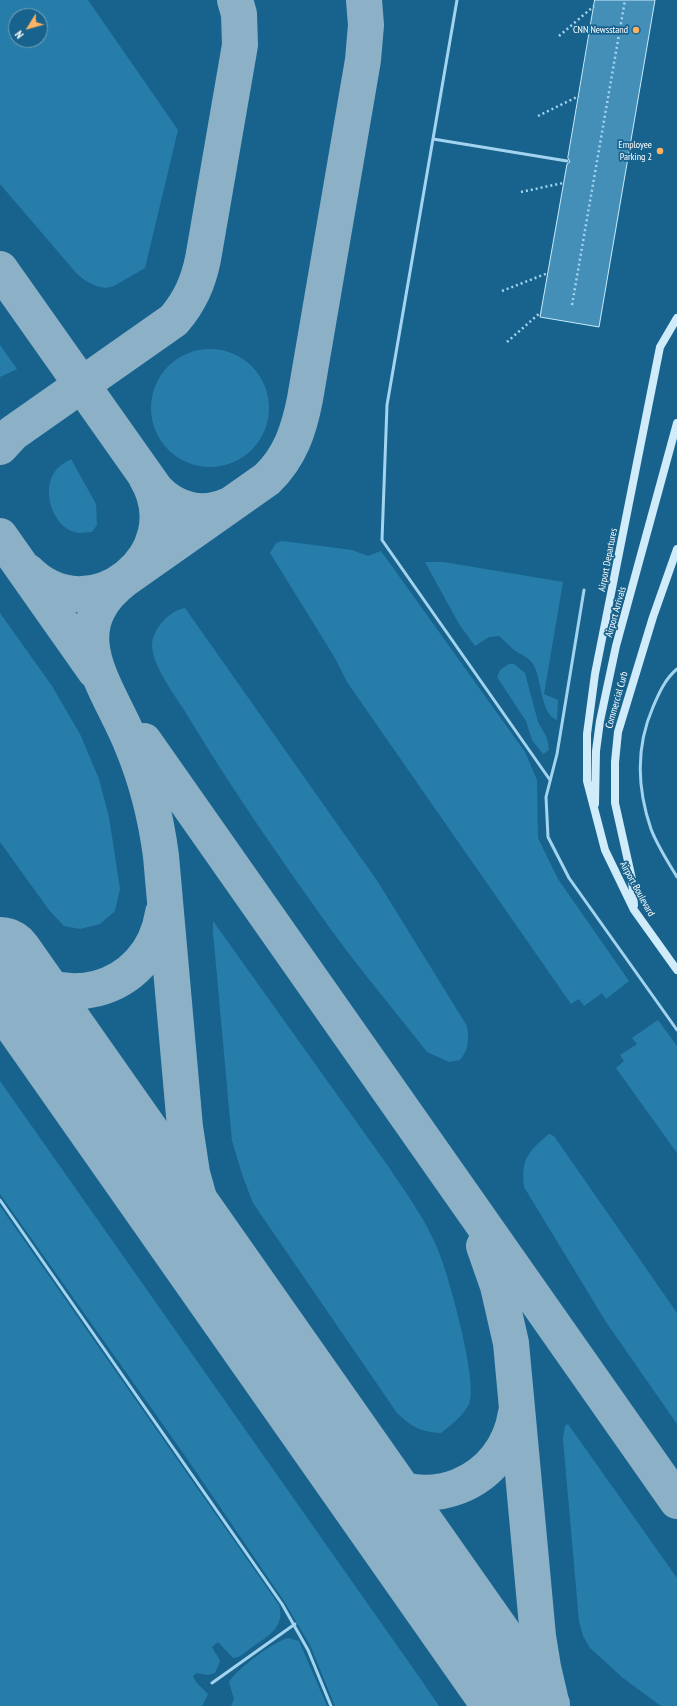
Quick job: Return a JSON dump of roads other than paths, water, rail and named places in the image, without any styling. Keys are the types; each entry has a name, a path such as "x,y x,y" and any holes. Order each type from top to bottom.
{"street":[{"name":"Airport Departures","path":"595,811 587,781 587,734 595,674 660,347 677,318"},
{"name":"Airport Arrivals","path":"595,811 596,751 600,721 616,646 677,423"},
{"name":"Commercial Curb","path":"634,910 632,879 615,803 615,762 618,732 653,617 677,549"},
{"name":"Airport Boulevard","path":"595,811 605,850 634,910 677,970"}],"lane":[{"path":"457,0 387,405 382,540 550,780"},
{"path":"433,139 567,162"},
{"path":"584,590 557,754 546,797 548,837 569,878 677,1030"},
{"path":"677,669 671,674 659,693 649,716 642,742 639,770 651,830 677,877"},
{"path":"0,1200 270,1585 308,1650 331,1706"},
{"path":"212,1683 294,1624"}],"place":[{"name":"CNN Newsstand","path":"636,30"},
{"name":"Employee Parking 2","path":"660,151"}]}
